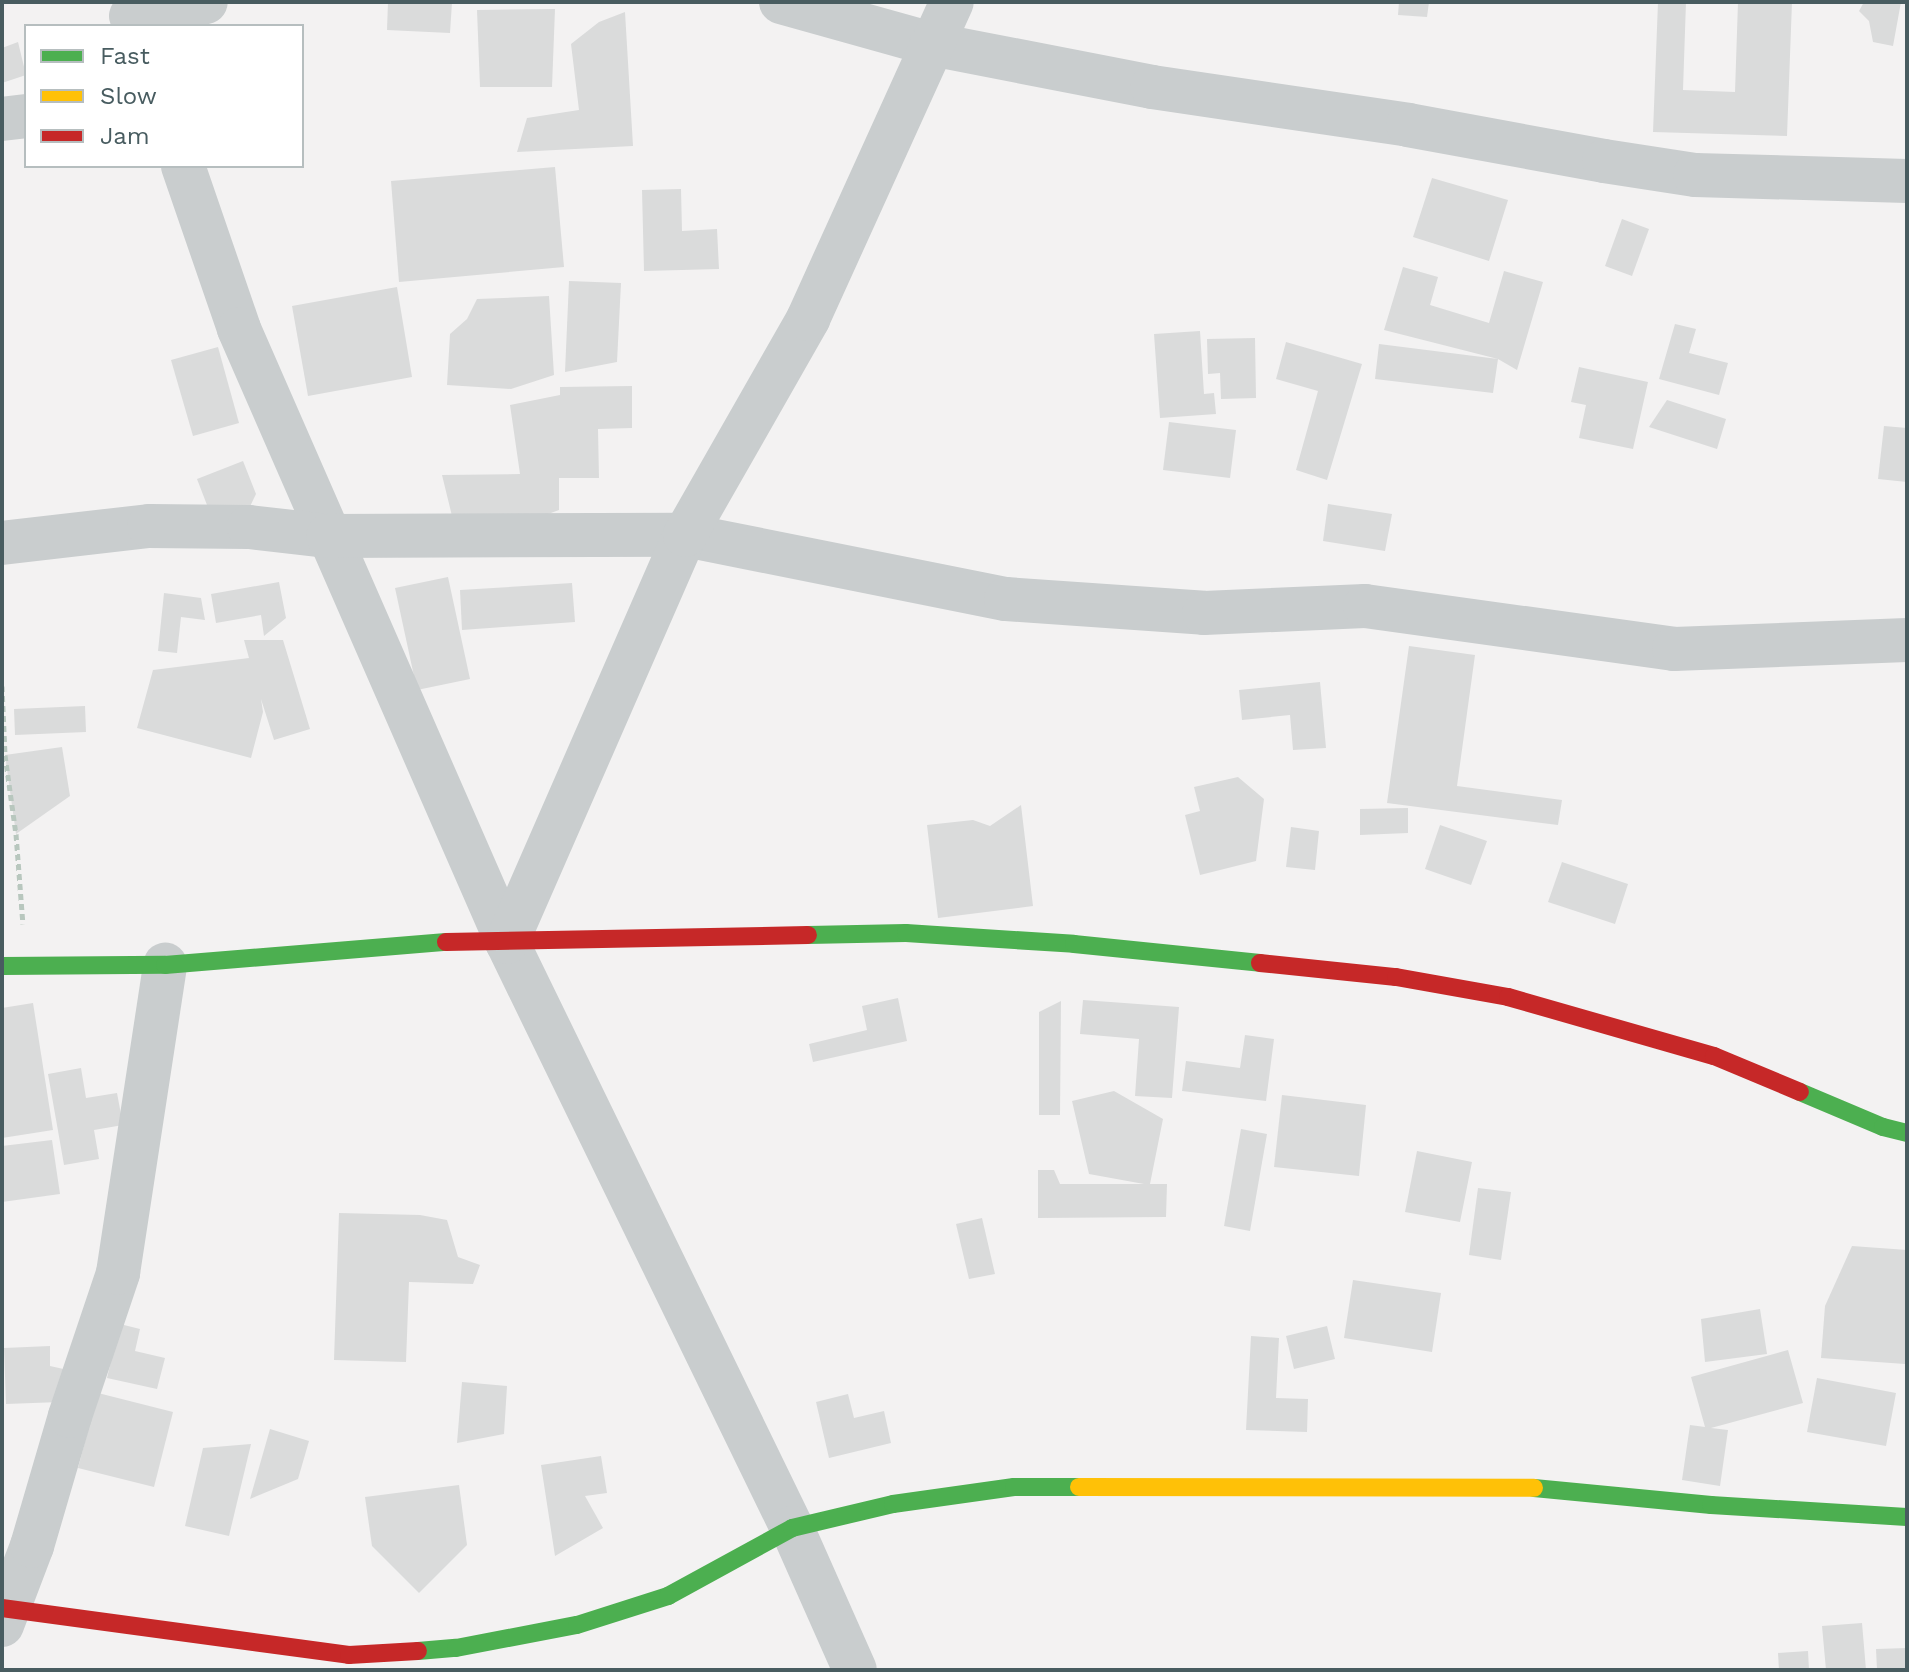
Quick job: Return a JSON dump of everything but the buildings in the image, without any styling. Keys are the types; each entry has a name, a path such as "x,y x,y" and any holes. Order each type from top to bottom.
{"street":[{"path":"131,15 206,2"},
{"path":"781,2 931,44 1152,87 1408,125 1695,175 1907,181"},
{"path":"507,942 685,535 808,319 952,2"},
{"path":"2,119 24,116"},
{"path":"184,168 239,329 507,942 792,1528 855,1670"},
{"path":"2,543 149,526 249,527 328,536 685,535 1006,599 1204,613 1365,606 1674,649 1907,640"},
{"path":"2,966 165,965 401,943 906,933 1074,944 1396,977 1508,997 1714,1056 1883,1127 1907,1133"},
{"path":"165,965 118,1273 70,1416 32,1546 4,1614 349,1655 456,1648 577,1625 668,1596 792,1528 893,1504 1014,1487 1529,1488 1711,1505 1907,1517"}],"path":[{"path":"2,686 5,755 16,834 25,964"}],"traffic: fast":[{"path":"808,935 906,933 1074,944 1260,963"},
{"path":"2,966 165,965 446,942"},
{"path":"1800,1092 1883,1127 1907,1133"},
{"path":"418,1651 456,1648 577,1625 668,1596 792,1528 893,1504 1014,1487 1079,1487"},
{"path":"1534,1488 1711,1505 1907,1517"}],"traffic: slow":[{"path":"1079,1487 1534,1488"}],"traffic: jam":[{"path":"446,942 808,935"},
{"path":"1260,963 1396,977 1508,997 1714,1056 1800,1092"},
{"path":"2,1608 349,1655 418,1651"}]}
